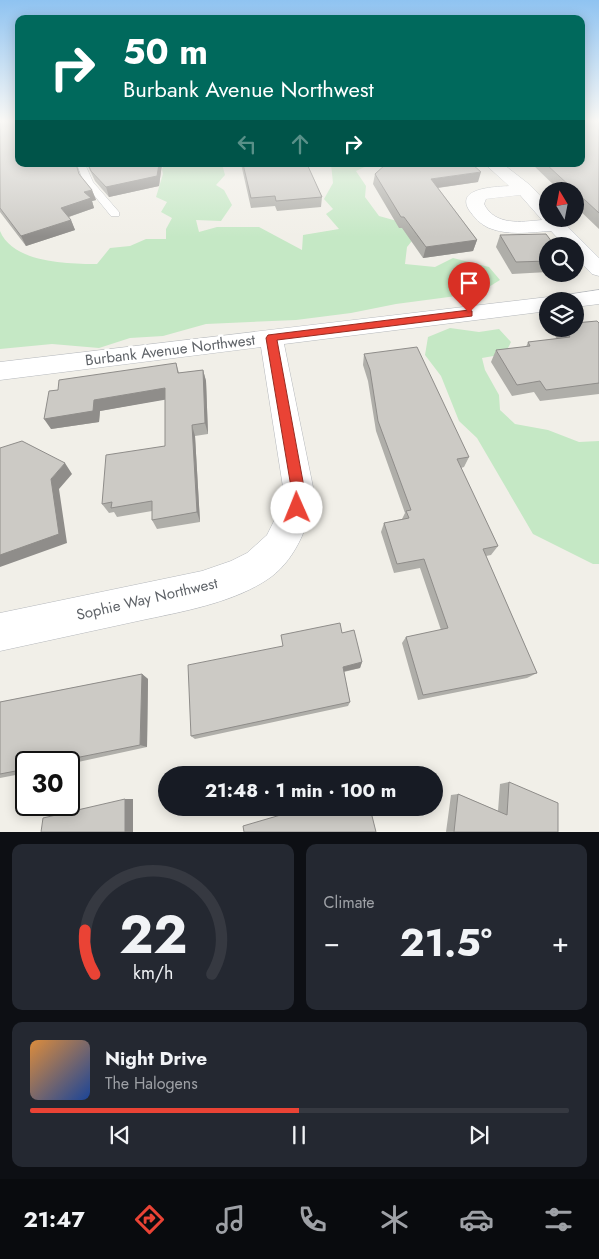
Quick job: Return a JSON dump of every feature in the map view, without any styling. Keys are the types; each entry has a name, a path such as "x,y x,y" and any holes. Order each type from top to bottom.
{"street":[{"path":"497,167 524,190 539,207"},
{"path":"524,190 481,194 475,198 474,203 485,219 493,224 506,227 539,222"},
{"path":"559,228 599,270"},
{"path":"584,299 599,297"},
{"name":"Burbank Avenue Northwest","path":"0,371 539,305"},
{"name":"Sophie Way Northwest","path":"0,632 202,589 238,576 259,565 279,546 297,508 298,487 271,338"}],"lane":[{"path":"82,167 89,184 115,214"}],"green space":[{"path":"163,167 223,167 225,175 216,185 224,190 232,205 221,221 196,220 199,232 217,227 259,227 302,250 303,235 339,229 326,214 333,209 324,199 333,183 331,167 365,167 356,171 366,186 365,197 379,216 408,224 416,236 407,247 405,264 435,267 453,258 489,267 500,280 479,293 296,320 206,324 163,336 130,338 99,348 52,344 0,349 0,231 7,242 29,256 42,260 71,263 97,264 110,248 130,246 146,239 166,239 166,229 172,218 161,212 167,202 156,197 163,174"},
{"path":"450,328 479,332 499,329 511,342 505,354 482,358 485,370 499,395 500,410 515,424 548,430 579,442 599,441 599,564 593,564 533,534 477,438 459,421 441,376 425,355 428,337"}],"building":[{"path":"0,160 15,160 15,167 77,167 79,174 92,190 84,192 91,198 61,208 71,220 21,236 0,208"},
{"path":"585,160 599,160 599,213 584,199 584,182 565,182 549,167 585,167"},
{"path":"89,167 158,167 157,176 106,187"},
{"path":"244,167 308,167 322,197 276,201 275,196 251,198"},
{"path":"383,167 475,167 481,172 431,179 477,240 426,247 404,217 401,217 375,174"},
{"path":"546,234 548,237 539,237 539,261 516,262 500,235"},
{"path":"597,321 599,323 599,383 546,390 540,381 517,385 496,350 530,346 528,342 584,337 584,322"},
{"path":"417,347 469,457 457,459 498,546 483,549 537,673 423,695 406,637 448,628 424,559 397,564 384,523 409,518 406,511 411,510 378,421 370,370 364,354"},
{"path":"176,363 178,373 203,370 205,423 192,425 197,512 152,520 152,501 111,508 112,502 102,504 106,455 165,446 165,388 94,400 93,411 44,419 49,391 58,390 59,380"},
{"path":"22,441 65,463 51,479 59,534 0,555 0,448"},
{"path":"340,623 342,633 354,630 362,662 343,667 350,702 191,736 188,665 283,646 281,635"},
{"path":"142,674 140,745 80,757 80,751 15,751 15,771 0,774 0,702"},
{"path":"509,782 558,803 558,832 454,832 458,794 507,815"},
{"path":"125,799 125,832 41,832 43,818 52,816 80,816 80,809"},
{"path":"277,816 372,816 376,832 244,832 243,826"}],"route":[{"path":"297,508 298,487 271,338 469,313"}]}
